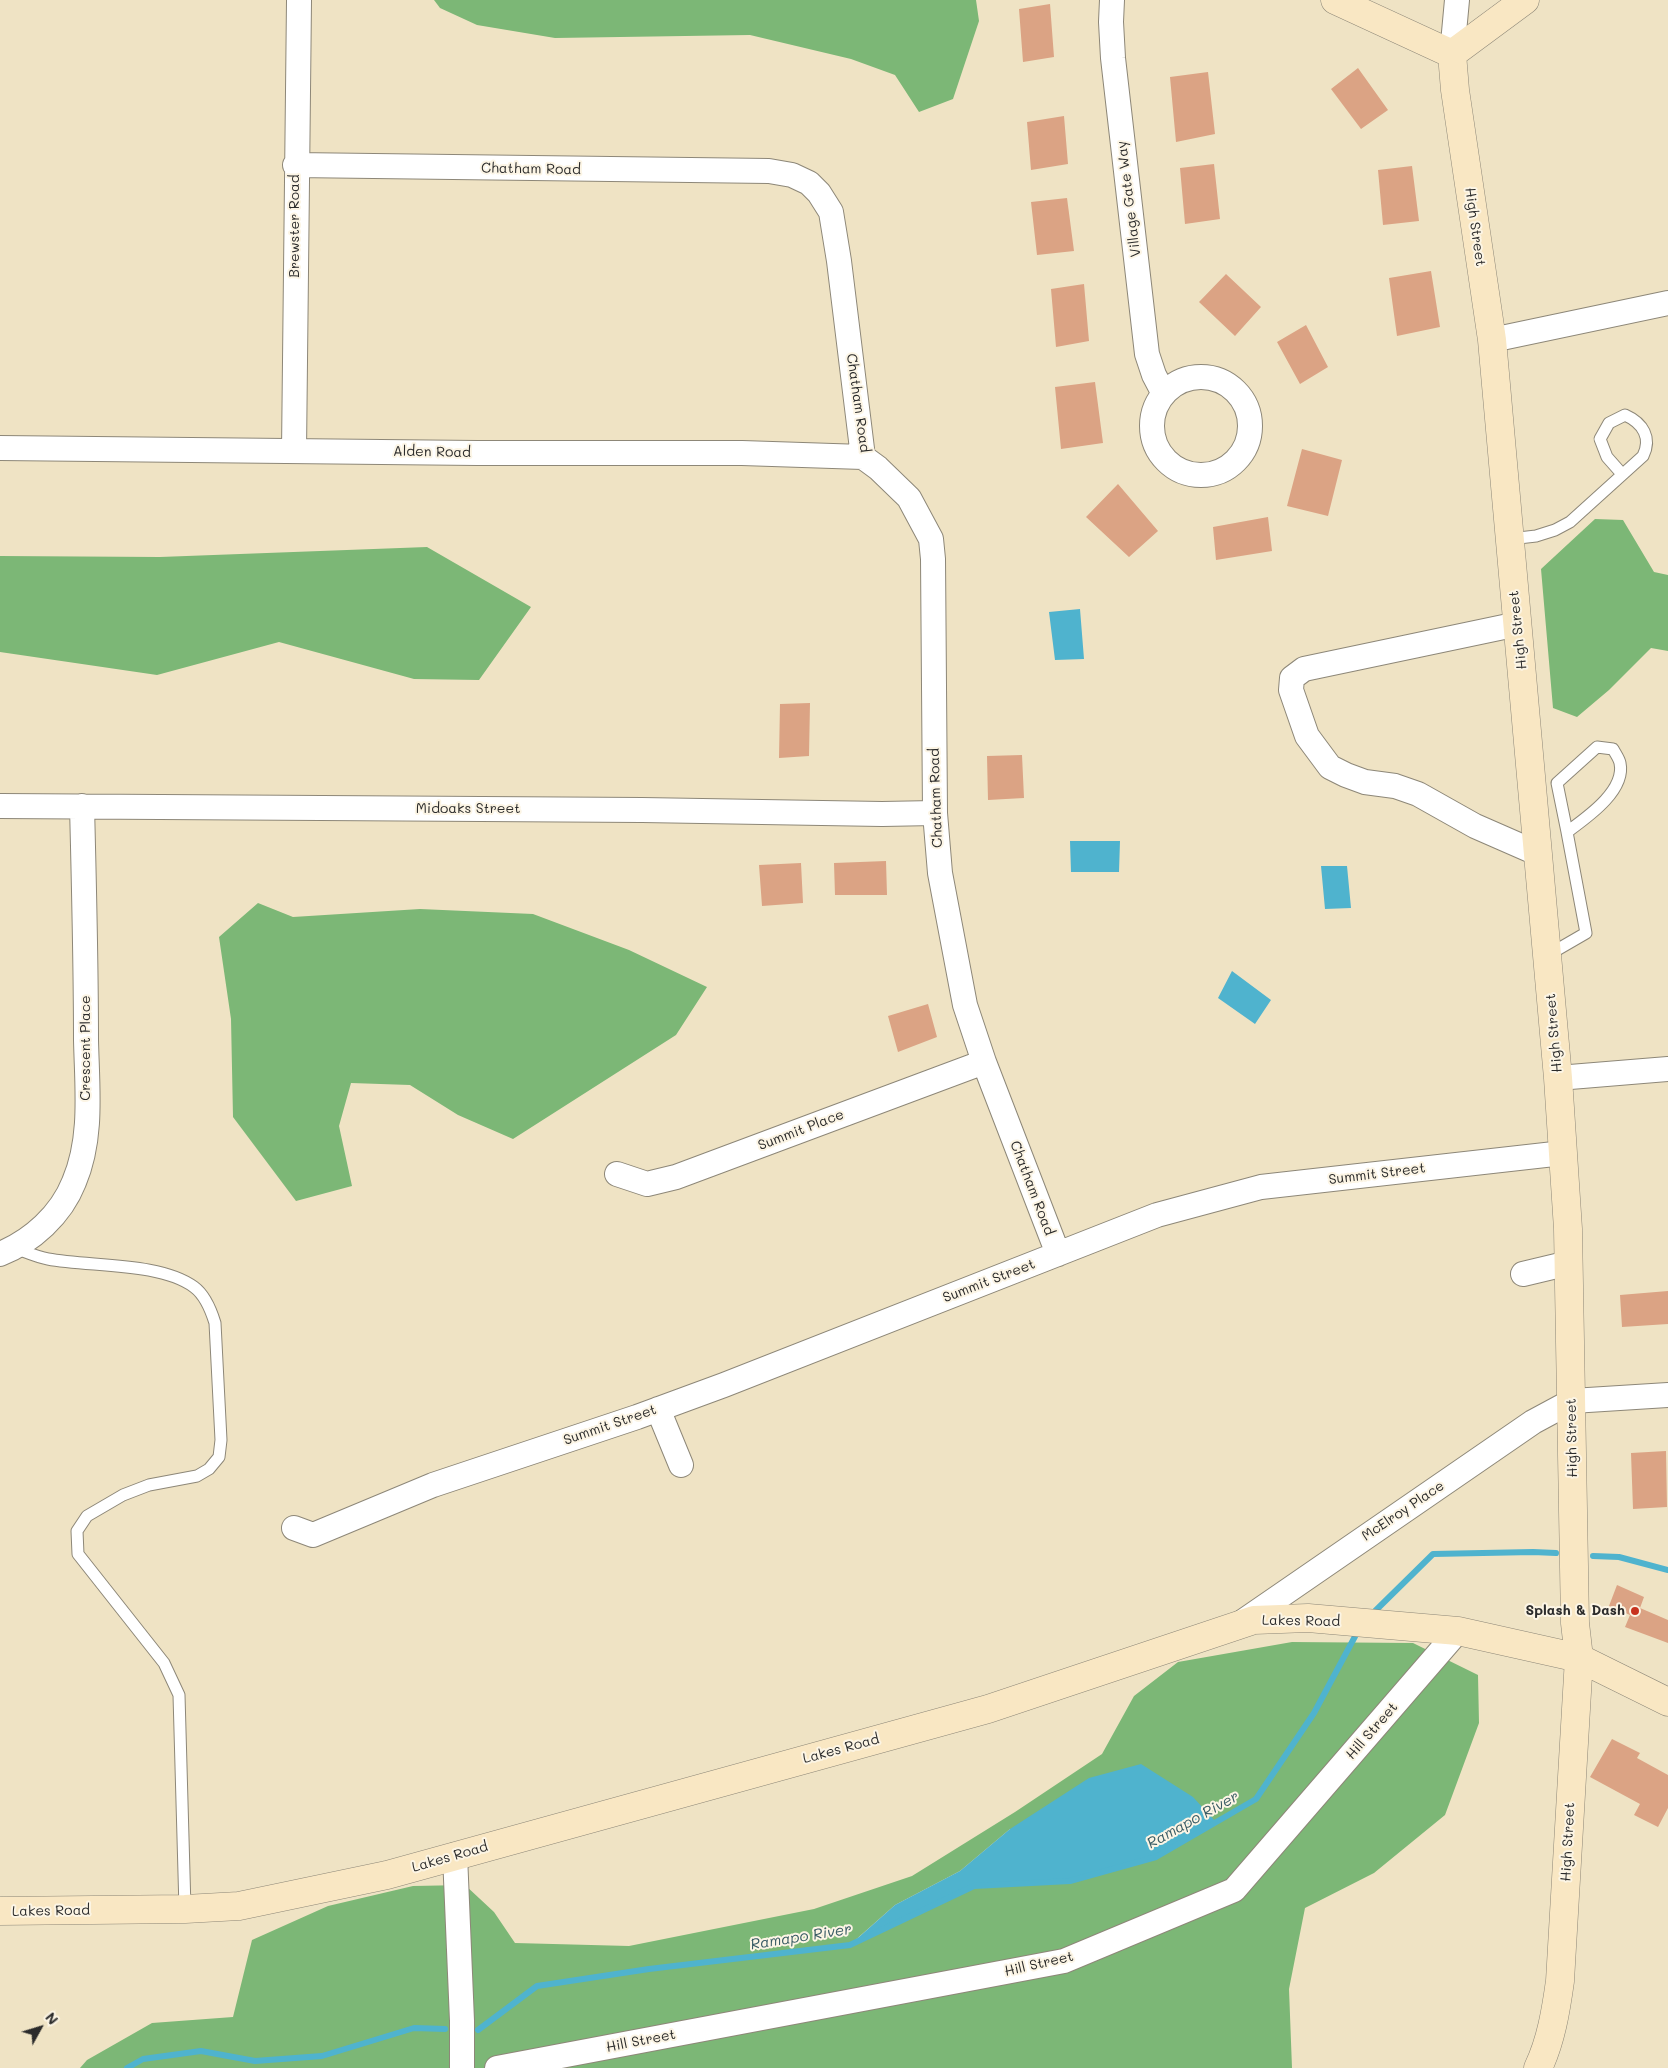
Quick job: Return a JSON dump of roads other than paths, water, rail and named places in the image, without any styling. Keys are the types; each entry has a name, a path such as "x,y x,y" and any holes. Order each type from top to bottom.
{"street":[{"name":"Village Gate Way","path":"1112,0 1113,58 1147,354 1154,375 1164,394"},
{"path":"1335,0 1452,54 1526,0"},
{"name":"High Street","path":"1456,0 1452,54 1455,90 1492,340 1508,540 1518,624 1548,954 1558,1078 1569,1263 1575,1623 1579,1658 1560,1981 1556,2007 1543,2058 1538,2068"},
{"name":"Brewster Road","path":"294,450 299,1"},
{"name":"Chatham Road","path":"296,165 769,171 792,175 809,184 819,193 831,212 839,260 863,457 878,468 909,498 931,539 933,559 935,813 940,873 963,996 984,1062 1058,1254"},
{"path":"1492,340 1668,304"},
{"path":"1207,377 1222,382 1235,390 1244,403 1250,418 1250,434 1245,449 1235,462 1222,471 1198,475 1189,474 1174,467 1162,456 1154,441 1152,424 1156,408 1164,394 1176,384 1191,378 1207,377"},
{"name":"Alden Road","path":"0,448 477,453 742,453 863,457"},
{"path":"1518,624 1304,668 1292,678 1291,690 1307,736 1330,766 1346,775 1365,782 1394,786 1418,794 1475,826 1539,854"},
{"name":"Midoaks Street","path":"0,806 935,813"},
{"name":"Crescent Place","path":"8,1251 41,1229 60,1207 74,1184 82,1158 87,1130 86,965 82,806"},
{"name":"Summit Place","path":"617,1174 647,1184 676,1178 984,1062"},
{"path":"1558,1078 1668,1070"},
{"name":"Summit Street","path":"294,1528 313,1535 433,1485 724,1385 1157,1215 1261,1188 1563,1153"},
{"path":"1523,1274 1569,1263"},
{"path":"1572,1401 1668,1396"},
{"name":"McElroy Place","path":"1236,1626 1533,1422 1572,1401"},
{"path":"658,1409 681,1465"},
{"name":"Lakes Road","path":"0,1911 185,1909 239,1906 387,1874 988,1709 1254,1620 1308,1618 1458,1631 1579,1658 1668,1702"},
{"name":"Hill Street","path":"498,2068 1064,1961 1234,1890 1458,1631"},
{"path":"455,1855 462,2021 462,2068"}],"lane":[{"path":"1508,540 1542,534 1570,522 1643,456 1647,442 1643,428 1636,420 1626,415 1610,423 1600,439 1606,457 1622,474"},
{"path":"1548,954 1586,933 1557,783 1597,747 1613,749 1620,763 1618,779 1612,794 1567,832"},
{"path":"8,1251 46,1259 155,1271 177,1278 195,1287 210,1306 214,1322 221,1440 219,1457 209,1469 197,1476 149,1485 122,1495 87,1516 77,1531 78,1554 164,1663 179,1695 185,1909"}],"water":[{"path":"1080,609 1084,659 1055,660 1049,612"},
{"path":"1070,841 1120,841 1119,872 1071,872"},
{"path":"1321,866 1347,866 1351,908 1325,909"},
{"path":"1232,971 1271,1000 1255,1024 1218,998"},
{"path":"1141,1764 1193,1797 1216,1822 1156,1857 1070,1881 974,1886 850,1945 895,1905 960,1871 1010,1829 1089,1778"}],"waterway":[{"name":"Ramapo River","path":"1370,1616 1433,1554 1556,1553"},
{"name":"Ramapo River","path":"1593,1556 1619,1557 1668,1570"},
{"name":"Ramapo River","path":"478,2030 537,1986 649,1969 850,1945 974,1886 1070,1881 1156,1857 1256,1799 1314,1713 1359,1629"},
{"name":"Ramapo River","path":"127,2068 143,2059 201,2051 255,2061 322,2056 414,2028 445,2029"}],"place":[{"name":"Splash & Dash","path":"1635,1611"}]}
